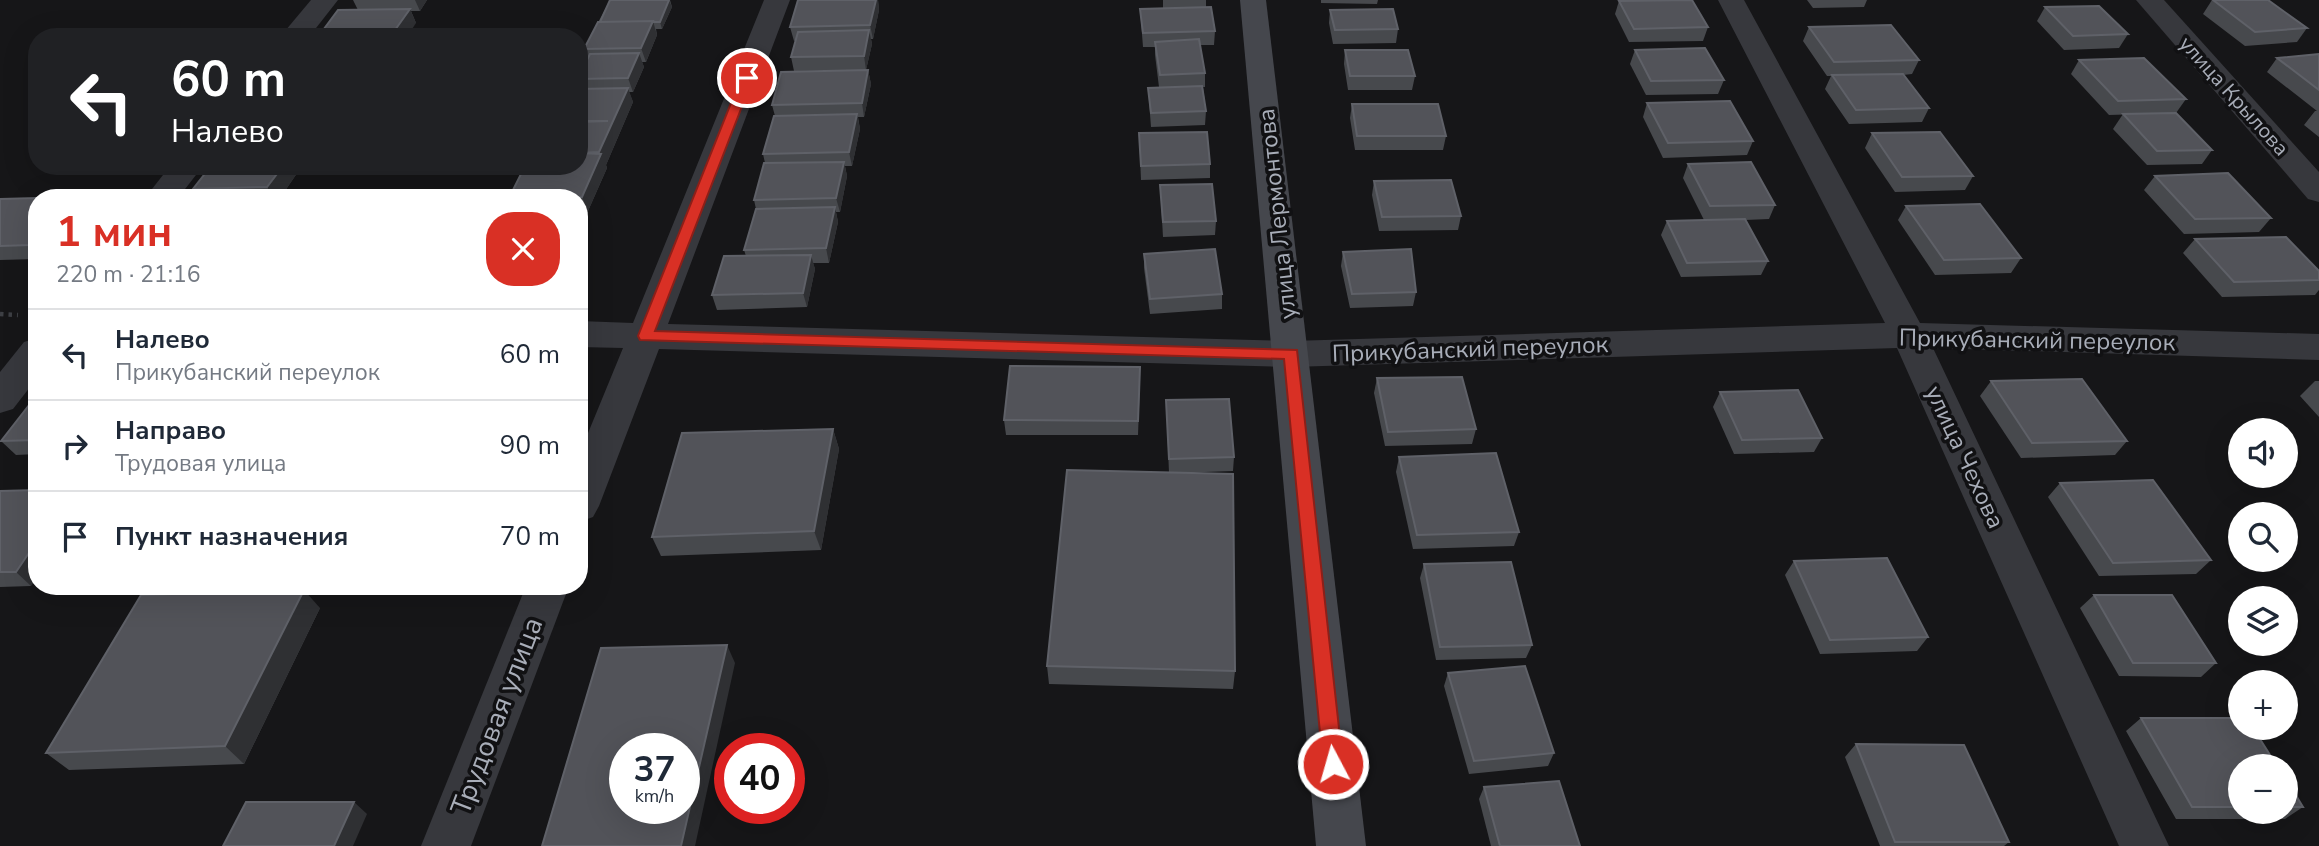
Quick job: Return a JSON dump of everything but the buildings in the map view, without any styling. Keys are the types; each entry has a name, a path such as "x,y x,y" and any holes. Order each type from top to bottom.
{"street":[{"path":"301,28 324,0"},
{"path":"588,483 777,0"},
{"name":"улица Лермонтова","path":"1253,0 1341,846"},
{"name":"улица Чехова","path":"1731,0 1909,335 2144,846"},
{"name":"улица Крылова","path":"2149,0 2319,192"},
{"path":"168,189 180,175"},
{"name":"Прикубанский переулок","path":"588,334 1291,354 1909,335 2319,347"},
{"path":"0,399 28,363"},
{"name":"Трудовая улица","path":"446,846 544,595"}],"route":[{"path":"747,78 646,336 1291,354 1333,764"}]}
